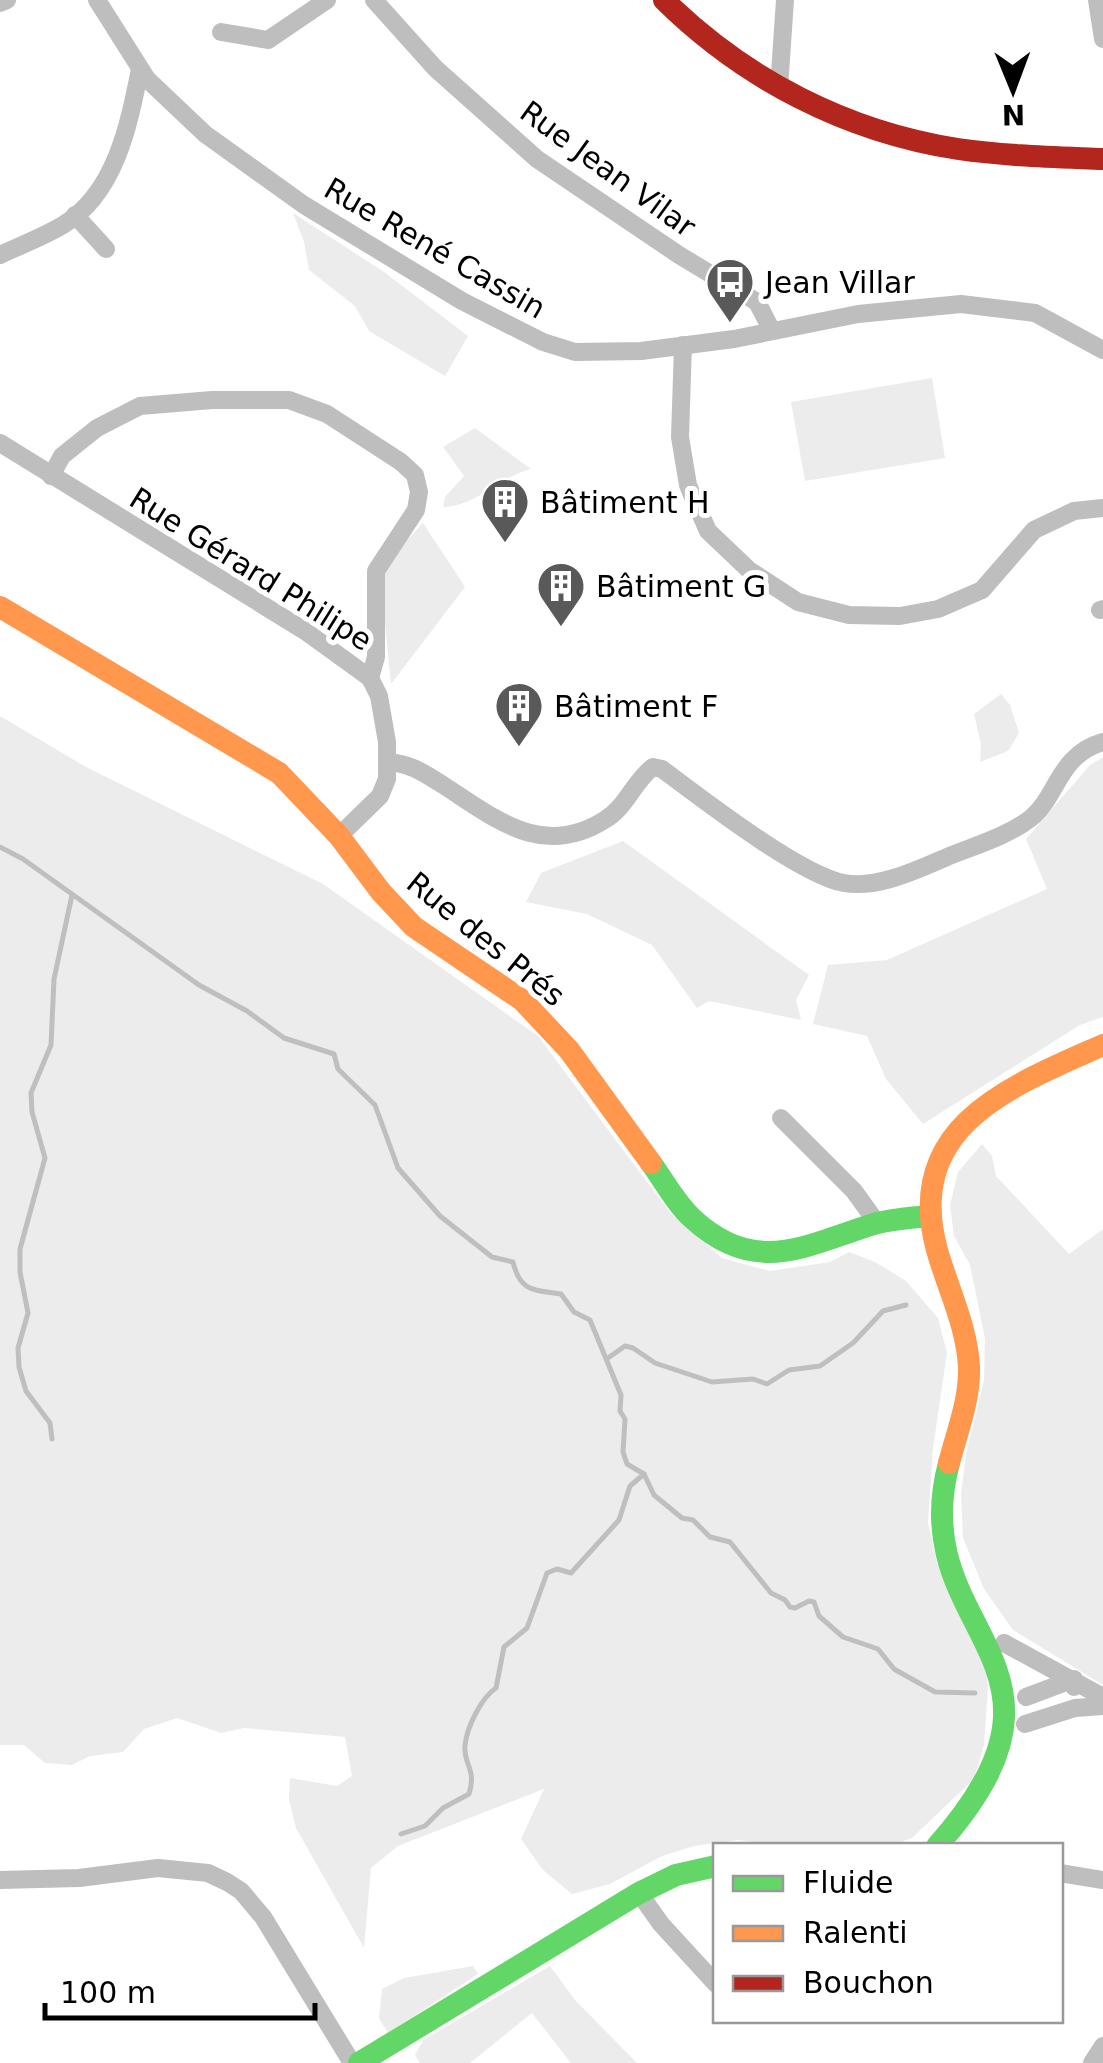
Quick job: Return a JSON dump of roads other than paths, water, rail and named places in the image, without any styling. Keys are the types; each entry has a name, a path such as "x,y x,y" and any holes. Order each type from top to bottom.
{"street":[{"path":"0,4 7,0"},
{"path":"222,32 268,40 326,0"},
{"name":"Rue Jean Vilar","path":"374,0 435,68 537,159 679,255 758,302 772,331"},
{"path":"664,0 707,39 778,88 866,126 916,141 1012,154 1103,159"},
{"path":"778,88 785,0"},
{"path":"1097,0 1103,39"},
{"name":"Rue René Cassin","path":"103,4 147,79 206,134 304,205 462,300 543,342 575,352 600,354 683,346 858,314 962,304 1035,314 1103,350"},
{"path":"0,255 67,223 98,193 124,142 140,69"},
{"path":"75,215 106,249"},
{"path":"683,346 680,436 688,485 708,531 749,570 798,602 850,614 886,616 938,609 982,590 1034,530 1074,512 1103,508"},
{"path":"50,476 62,456 97,428 140,406 212,400 289,400 326,414 401,462 415,476 419,492 416,510 376,571 376,657 370,678"},
{"name":"Rue Gérard Philipe","path":"0,443 305,631 370,678 379,696 387,779 380,796 339,836"},
{"name":"Rue des Prés","path":"0,607 279,772 339,836 381,892 414,927 522,1000 569,1050 691,1218 724,1242 756,1251 786,1252 828,1242 877,1223 928,1216"},
{"path":"387,762 409,764 508,826 537,837 564,836 608,818 626,801 644,774 653,768 662,769 810,872 846,884 881,881 924,866 988,841 1032,817 1063,770 1091,745 1103,742"},
{"path":"940,1843 976,1812 1014,1762 1026,1724 1026,1697 1004,1643 954,1562 944,1537 941,1484 969,1373 959,1322 928,1216 931,1171 954,1132 980,1106 1020,1083 1103,1046"},
{"path":"781,1118 854,1191 877,1223"},
{"path":"1004,1643 1103,1698"},
{"path":"1026,1697 1074,1679"},
{"path":"1074,1679 1075,1708"},
{"path":"1026,1724 1075,1708 1103,1706"},
{"path":"0,1880 78,1878 158,1868 208,1873 227,1882 241,1891 263,1917 356,2063 639,1893 676,1875 713,1867"},
{"path":"1063,1873 1103,1880"},
{"path":"639,1893 661,1924 713,1981"},
{"path":"1092,2063 1103,2046"}],"waterway":[{"path":"0,847 23,859 199,985 247,1011 284,1038 334,1054 338,1069 375,1105 398,1168 440,1216 492,1257 513,1262 524,1284 561,1294 574,1312 590,1320 621,1395 627,1464 644,1474 654,1495 682,1518 693,1520 710,1537 730,1542 771,1593 790,1607 814,1602 819,1616 843,1637 878,1649 894,1669 935,1692 975,1693"},
{"path":"52,1439 50,1423 26,1391 19,1367 18,1348 28,1313 20,1249 45,1158 32,1112 31,1093 51,1045 54,979 72,895"},
{"path":"608,1358 625,1346 655,1363 712,1382 753,1379 767,1384 789,1370 820,1366 853,1343 883,1311 906,1305"},
{"path":"401,1834 425,1826 443,1808 469,1794 466,1738 480,1706 496,1688 504,1647 527,1628 547,1573 557,1569 571,1573 619,1520 630,1486 644,1474"}],"place":[{"name":"Jean Villar","path":"730,324"},
{"name":"Bâtiment H","path":"505,544"},
{"name":"Bâtiment G","path":"561,628"},
{"name":"Bâtiment F","path":"519,748"}]}
